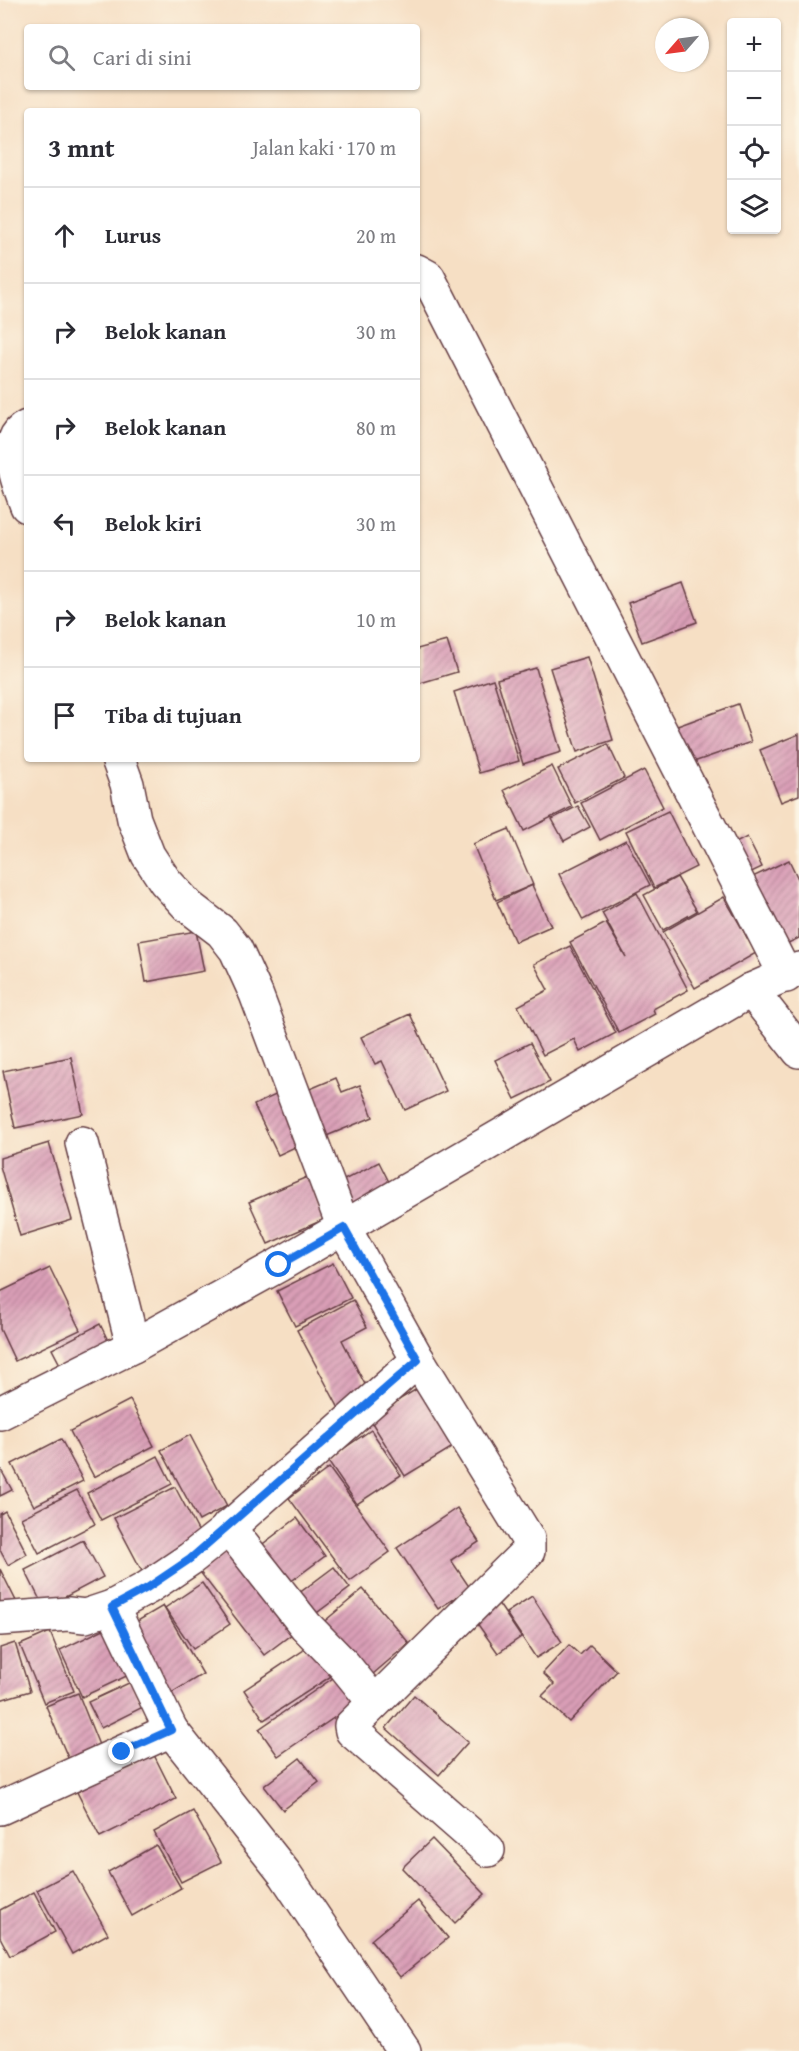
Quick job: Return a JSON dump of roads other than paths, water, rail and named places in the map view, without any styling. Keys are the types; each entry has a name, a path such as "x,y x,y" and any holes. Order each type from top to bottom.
{"street":[{"path":"0,1413 133,1346 344,1228 751,990 792,972 428,277 420,273"},
{"path":"24,428 12,440 10,453 24,497"},
{"path":"119,762 127,784 134,819 148,855 165,881 188,906 222,932 236,950 344,1228 418,1360 522,1529 529,1545 528,1551 351,1726 352,1731 488,1850"},
{"path":"751,990 799,1051"},
{"path":"82,1143 133,1346"},
{"path":"0,1619 58,1615 85,1616 112,1607 167,1576 228,1527 418,1360"},
{"path":"228,1527 306,1626 344,1665 374,1702"},
{"path":"112,1607 171,1730 285,1874 404,2051"},
{"path":"0,1808 171,1730"}]}
